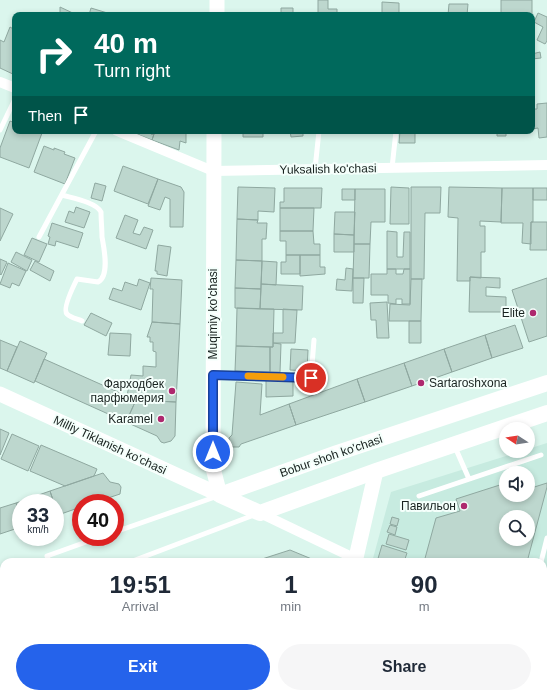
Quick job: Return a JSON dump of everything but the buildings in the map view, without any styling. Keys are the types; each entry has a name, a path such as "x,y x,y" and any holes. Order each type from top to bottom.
{"main road":[{"name":"Bobur shoh ko'chasi","path":"220,495 337,453 547,383"},
{"path":"220,495 260,513 547,413"}],"street":[{"path":"217,0 217,12"},
{"path":"0,82 12,87"},
{"name":"Yuksalish ko'chasi","path":"124,134 213,171 547,165"},
{"name":"Muqimiy ko'chasi","path":"214,134 213,468 220,495"},
{"name":"Milliy Tiklanish ko'chasi","path":"0,394 220,495"},
{"path":"355,558 376,472"},
{"path":"260,513 351,558"}],"lane":[{"path":"0,130 12,105"},
{"path":"39,237 94,134"},
{"path":"315,169 319,134"},
{"path":"392,168 396,134"},
{"path":"62,195 94,205 99,208 101,212 102,237 106,256 102,279 98,282 78,279 65,310 68,315 82,321"},
{"path":"213,375 311,378 314,340"},
{"path":"454,445 469,479"},
{"path":"418,496 541,455"},
{"name":"Bobur shoh ko'chasi","path":"124,529 220,495"},
{"path":"141,558 260,513"},
{"path":"542,558 547,538"},
{"path":"48,558 47,556 75,546"}],"shaded area":[{"path":"547,443 547,558 373,558 391,492 500,458 535,458 535,447"}],"slow traffic":[{"path":"248,376 283,377"}],"place":[{"name":"Elite","path":"533,313"},
{"name":"Sartaroshxona","path":"421,383"},
{"name":"Фарходбек парфюмерия","path":"172,391"},
{"name":"Karamel","path":"161,419"},
{"name":"Павильон","path":"464,506"}],"route":[{"path":"213,452 213,375 311,378"}]}
